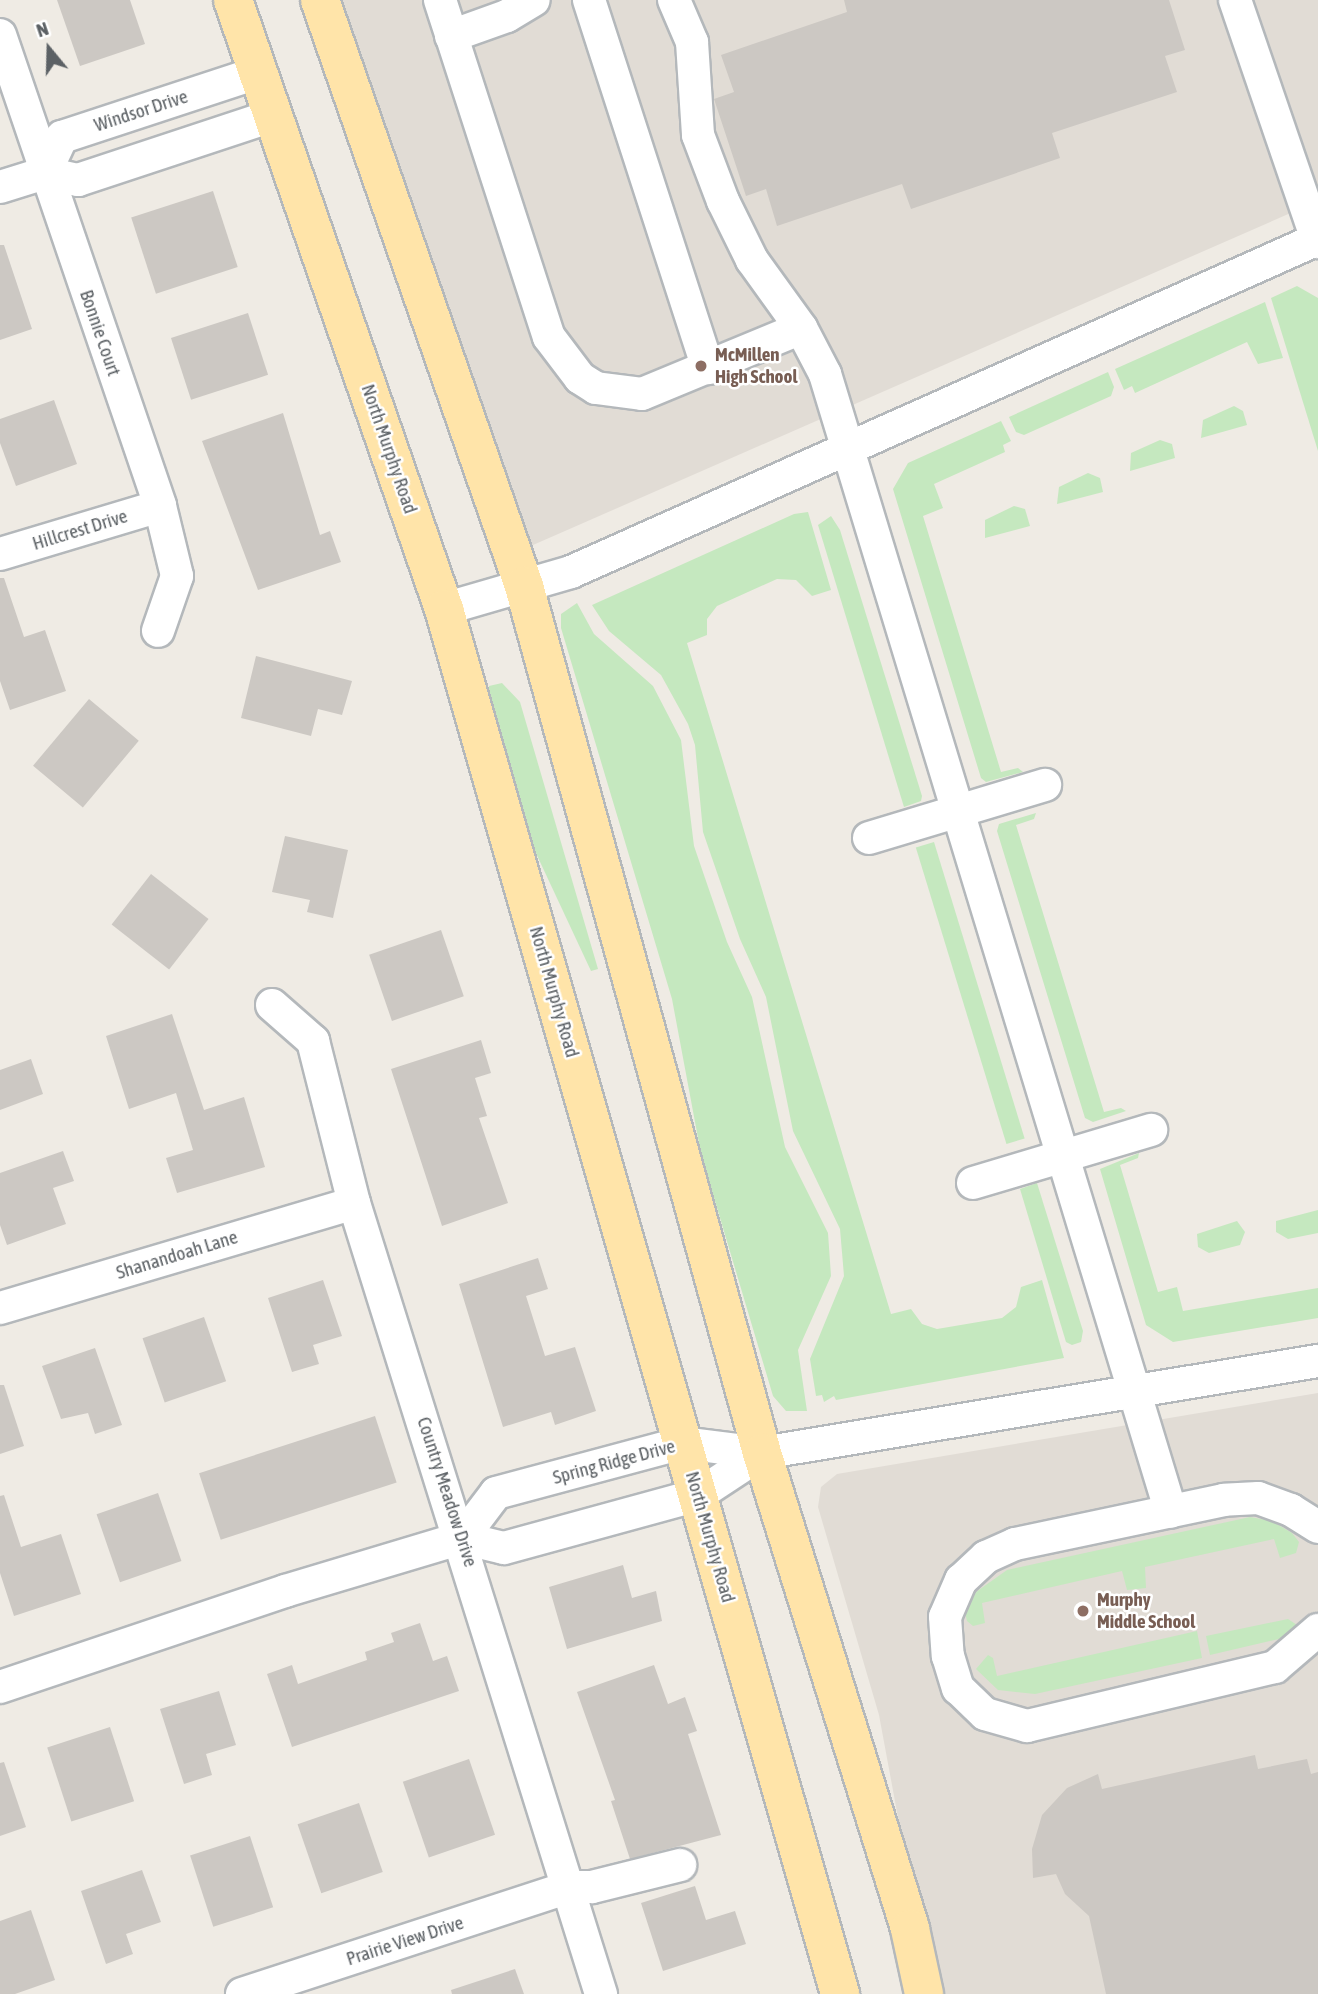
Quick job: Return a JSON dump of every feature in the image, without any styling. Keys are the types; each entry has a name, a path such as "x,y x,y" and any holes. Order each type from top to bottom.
{"main road":[{"name":"North Murphy Road","path":"233,0 444,609 840,1994"},
{"path":"320,0 524,586 762,1453 910,1929 924,1994"}],"street":[{"path":"440,0 549,337 567,365 596,388 642,394 801,328"},
{"path":"452,36 507,16 534,0"},
{"path":"589,0 708,368"},
{"path":"674,0 690,30 698,135 723,201 752,260 801,328 825,374 850,448 1171,1512"},
{"path":"444,609 571,572 1318,240 1235,0"},
{"name":"Bonnie Court","path":"0,35 160,506 177,576 158,631"},
{"name":"Windsor Drive","path":"45,173 62,137 257,73"},
{"path":"0,187 45,173 78,180 272,116"},
{"name":"Hillcrest Drive","path":"0,554 160,506"},
{"path":"869,838 1045,785"},
{"name":"Country Meadow Drive","path":"272,1005 313,1041 354,1203 462,1538 601,1994"},
{"path":"973,1183 1151,1130"},
{"name":"Shanandoah Lane","path":"0,1308 354,1203"},
{"path":"0,1687 285,1591 462,1538 504,1548 698,1495 762,1453 1318,1361"},
{"name":"Spring Ridge Drive","path":"462,1538 496,1493 683,1443 762,1453"},
{"path":"1318,1527 1291,1510 1258,1498 1171,1512 1015,1544 986,1557 961,1580 945,1616 948,1656 958,1688 985,1714 1027,1726 1275,1667 1318,1630"},
{"name":"Prairie View Drive","path":"242,1994 569,1887 592,1887 680,1866"}],"shaded area":[{"name":"McMillen High School","path":"338,0 1318,0 1318,201 533,545 525,543"},
{"name":"Murphy Middle School","path":"1318,1393 1318,1994 942,1994 902,1839 879,1715 818,1507 821,1487 837,1474"}],"green space":[{"path":"1297,286 1318,298 1318,451 1271,298"},
{"path":"1265,302 1283,358 1258,364 1247,342 1135,393 1132,386 1124,390 1115,369"},
{"path":"1108,372 1114,387 1111,396 1024,435 1016,432 1009,417"},
{"path":"1234,406 1243,411 1247,425 1201,438 1203,420"},
{"path":"1001,421 1011,441 1003,445 1005,452 934,484 943,508 923,516 1001,772 1018,768 1023,772 986,782 981,778 893,489 908,463"},
{"path":"1160,440 1172,444 1175,458 1130,471 1131,453"},
{"path":"1088,473 1100,478 1103,492 1057,504 1059,487"},
{"path":"1014,506 1025,509 1030,526 985,538 985,520"},
{"path":"808,512 831,590 812,596 796,580 777,579 717,606 707,619 707,635 687,643 891,1314 911,1309 922,1324 937,1329 1002,1318 1016,1307 1021,1287 1042,1280 1064,1358 836,1400 834,1396 824,1402 822,1395 816,1396 810,1359 844,1276 840,1229 793,1131 766,997 740,939 703,832 695,745 688,724 661,675 609,631 592,605 794,514"},
{"path":"831,516 840,530 922,796 921,801 904,807 818,525"},
{"path":"577,603 594,634 653,686 681,740 694,846 727,942 752,997 785,1147 828,1233 831,1276 798,1350 807,1411 786,1411 773,1396 701,1154 672,999 561,628 561,614"},
{"path":"502,683 520,702 598,969 591,971 520,819 487,696 489,686"},
{"path":"1036,813 1034,819 1016,825 1104,1112 1121,1108 1126,1111 1093,1122 1085,1118 997,831 999,824"},
{"path":"934,842 1025,1138 1006,1144 916,848"},
{"path":"1139,1153 1138,1158 1120,1165 1158,1292 1177,1287 1183,1311 1318,1288 1318,1318 1173,1342 1146,1325 1100,1169"},
{"path":"1037,1183 1083,1331 1081,1342 1072,1345 1066,1342 1020,1189"},
{"path":"1318,1210 1318,1233 1288,1239 1276,1232 1276,1221"},
{"path":"1237,1221 1245,1232 1240,1245 1209,1253 1198,1247 1197,1234"},
{"path":"1250,1517 1272,1521 1292,1533 1299,1542 1296,1553 1280,1558 1274,1539 1145,1567 1146,1588 1127,1590 1122,1571 982,1603 985,1623 973,1626 967,1621 965,1613 976,1592 1007,1570"},
{"path":"1288,1619 1297,1625 1279,1639 1210,1655 1206,1636"},
{"path":"1197,1631 1202,1658 1035,1694 998,1690 976,1669 988,1655 993,1658 997,1676"}],"building":[{"path":"57,0 130,0 145,44 80,66"},
{"path":"844,0 1169,0 1185,50 1165,56 1177,92 1052,133 1060,158 911,209 902,184 777,226 766,189 746,196 714,99 734,92 721,55 847,12"},
{"path":"213,191 238,267 156,294 131,218"},
{"path":"0,245 4,245 32,329 0,340"},
{"path":"248,313 268,375 191,400 171,338"},
{"path":"54,400 77,464 16,486 0,443 0,419"},
{"path":"283,413 320,535 330,531 341,562 258,590 202,441"},
{"path":"0,578 4,578 24,637 45,630 66,691 10,710 0,681"},
{"path":"256,656 352,681 342,715 318,709 311,736 241,718"},
{"path":"89,699 139,741 83,807 33,766"},
{"path":"285,836 348,850 333,918 307,912 310,900 272,892"},
{"path":"151,874 209,919 169,969 112,924"},
{"path":"441,930 464,996 392,1021 369,955"},
{"path":"172,1014 204,1110 244,1097 265,1167 177,1193 166,1158 193,1150 176,1093 129,1109 106,1036"},
{"path":"481,1040 491,1073 475,1078 487,1116 479,1118 508,1203 442,1226 391,1069"},
{"path":"31,1059 43,1094 0,1110 0,1070"},
{"path":"63,1151 74,1181 53,1188 66,1224 7,1245 0,1225 0,1173"},
{"path":"538,1258 548,1289 526,1296 545,1356 575,1347 596,1411 555,1425 551,1412 503,1427 459,1284"},
{"path":"323,1280 342,1336 313,1345 319,1364 292,1372 268,1298"},
{"path":"204,1317 226,1381 165,1402 143,1338"},
{"path":"95,1348 122,1425 95,1434 88,1413 61,1419 42,1366"},
{"path":"0,1385 4,1385 24,1446 0,1454"},
{"path":"375,1416 397,1483 221,1540 199,1473"},
{"path":"158,1493 181,1561 120,1582 97,1514"},
{"path":"4,1495 21,1547 61,1534 81,1594 14,1616 0,1573 0,1496"},
{"path":"623,1565 632,1598 656,1591 662,1621 567,1649 549,1587"},
{"path":"420,1623 433,1661 447,1656 459,1691 292,1747 267,1674 292,1665 298,1684 367,1660 365,1652 394,1642 391,1633"},
{"path":"654,1665 668,1704 685,1697 697,1731 688,1734 721,1835 630,1859 611,1801 615,1800 577,1692"},
{"path":"219,1691 236,1745 206,1754 212,1775 184,1784 160,1709"},
{"path":"110,1727 134,1801 71,1822 47,1747"},
{"path":"1255,1755 1258,1769 1307,1759 1311,1774 1318,1772 1318,1994 1106,1994 1089,1916 1065,1894 1056,1874 1033,1878 1032,1849 1042,1815 1067,1788 1098,1774 1102,1789"},
{"path":"469,1759 495,1835 429,1857 403,1782"},
{"path":"4,1762 26,1827 0,1836 0,1763"},
{"path":"359,1803 383,1872 321,1893 298,1824"},
{"path":"250,1836 273,1907 213,1927 190,1855"},
{"path":"142,1870 161,1922 126,1934 133,1954 106,1964 81,1891"},
{"path":"695,1886 706,1920 735,1911 746,1944 663,1971 641,1903"},
{"path":"31,1910 55,1980 15,1994 0,1994 0,1921"},
{"path":"515,1969 524,1994 452,1994 451,1990"}],"place":[{"name":"McMillen High School","path":"701,366"},
{"name":"Murphy Middle School","path":"1083,1611"}]}
